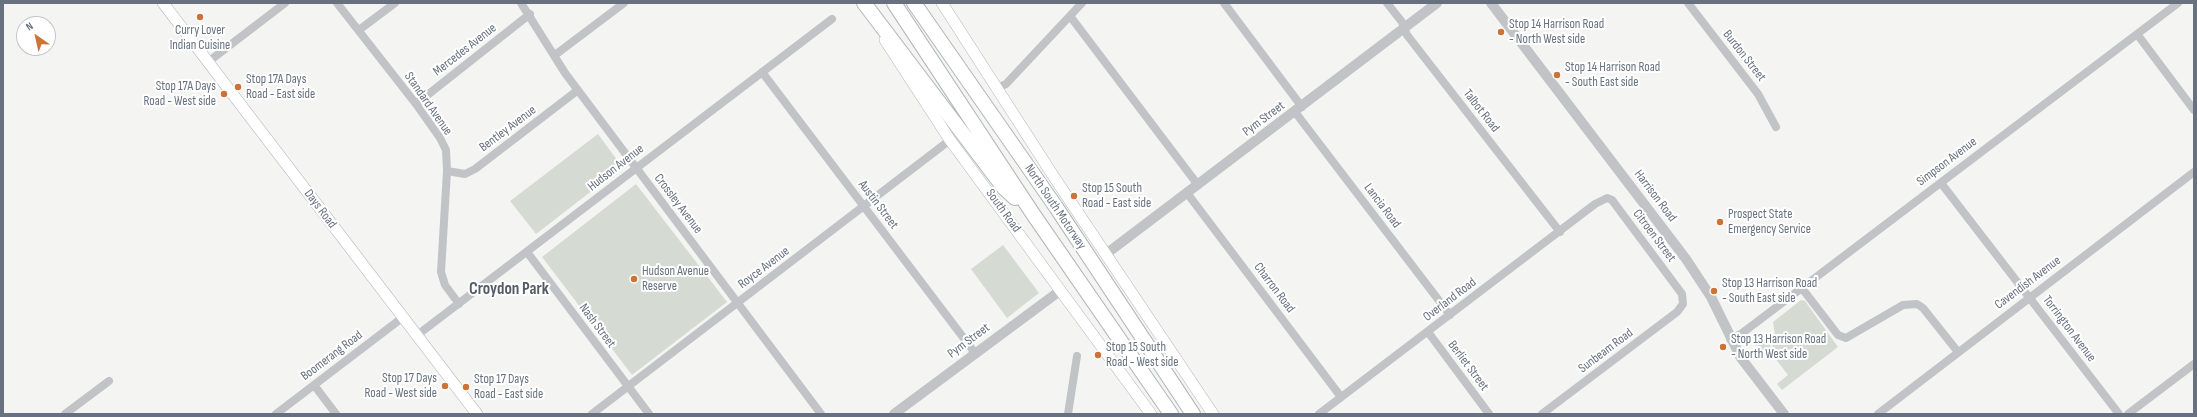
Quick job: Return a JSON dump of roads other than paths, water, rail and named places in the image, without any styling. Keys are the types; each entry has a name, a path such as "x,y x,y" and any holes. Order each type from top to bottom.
{"highway":[{"path":"864,3 1004,188 1033,214"},
{"name":"North South Motorway","path":"894,3 1033,214 1171,414"},
{"name":"North South Motorway","path":"914,3 1056,207 1193,414"}],"main road":[{"name":"Days Road","path":"163,3 402,318 477,414"},
{"name":"South Road","path":"860,3 950,140 1151,414"},
{"path":"942,3 1106,254 1213,414"}],"street":[{"path":"208,62 285,3"},
{"name":"Standard Avenue","path":"338,3 416,104 440,138 446,150 447,171 441,272 445,285 459,304"},
{"path":"359,30 395,3"},
{"name":"Crossley Avenue","path":"521,3 530,14 578,90 821,414"},
{"path":"556,56 624,3"},
{"path":"997,88 1006,84 1082,3"},
{"name":"Lancia Road","path":"1224,3 1298,109 1450,315"},
{"name":"Talbot Road","path":"1387,3 1407,35 1560,232"},
{"name":"Pym Street","path":"1106,254 1437,3"},
{"name":"Harrison Road","path":"1491,3 1686,259 1711,297 1730,339 1741,358 1780,413"},
{"name":"Burdon Street","path":"1688,3 1758,94 1776,127"},
{"name":"Simpson Avenue","path":"1730,339 1741,334 1801,287 2178,3"},
{"name":"Mercedes Avenue","path":"416,104 530,14"},
{"path":"1070,16 1198,185"},
{"name":"Hudson Avenue","path":"416,336 832,19"},
{"path":"2137,34 2194,110"},
{"name":"Austin Street","path":"762,72 975,353"},
{"name":"Bentley Avenue","path":"447,171 465,174 475,169 578,90"},
{"name":"Royce Avenue","path":"592,414 950,140"},
{"name":"Cavendish Avenue","path":"1878,414 2194,172"},
{"name":"Torrington Avenue","path":"1941,182 2119,414"},
{"name":"Charron Road","path":"1187,193 1341,397"},
{"name":"Citroen Street","path":"1595,204 1607,198 1612,200 1682,294 1683,304"},
{"name":"Overland Road","path":"1319,414 1595,204"},
{"name":"Nash Street","path":"527,252 649,414"},
{"path":"1801,287 1838,335 1846,338 1903,305 1917,304 1923,308 1958,352"},
{"name":"Pym Street","path":"894,414 1061,290"},
{"name":"Sunbeam Road","path":"1542,414 1677,312 1683,304"},
{"name":"Boomerang Road","path":"276,414 402,318"},
{"name":"Berliet Street","path":"1428,332 1489,414"},
{"path":"1068,414 1077,356"},
{"path":"2128,414 2194,364"},
{"path":"65,414 108,381"},
{"path":"314,385 336,414"}],"place":[{"name":"Curry Lover Indian Cuisine","path":"200,17"},
{"name":"Stop 14 Harrison Road - North West side","path":"1501,32"},
{"name":"Stop 14 Harrison Road - South East side","path":"1557,75"},
{"name":"Stop 17A Days Road - East side","path":"238,87"},
{"name":"Stop 17A Days Road - West side","path":"224,94"},
{"name":"Stop 15 South Road - East side","path":"1074,196"},
{"name":"Prospect State Emergency Service","path":"1720,222"},
{"name":"Hudson Avenue Reserve","path":"634,279"},
{"name":"Stop 13 Harrison Road - South East side","path":"1714,291"},
{"name":"Stop 13 Harrison Road - North West side","path":"1723,347"},
{"name":"Stop 15 South Road - West side","path":"1098,355"},
{"name":"Stop 17 Days Road - West side","path":"445,386"},
{"name":"Stop 17 Days Road - East side","path":"466,387"}],"district":[{"name":"Croydon Park","path":"509,290"}]}
